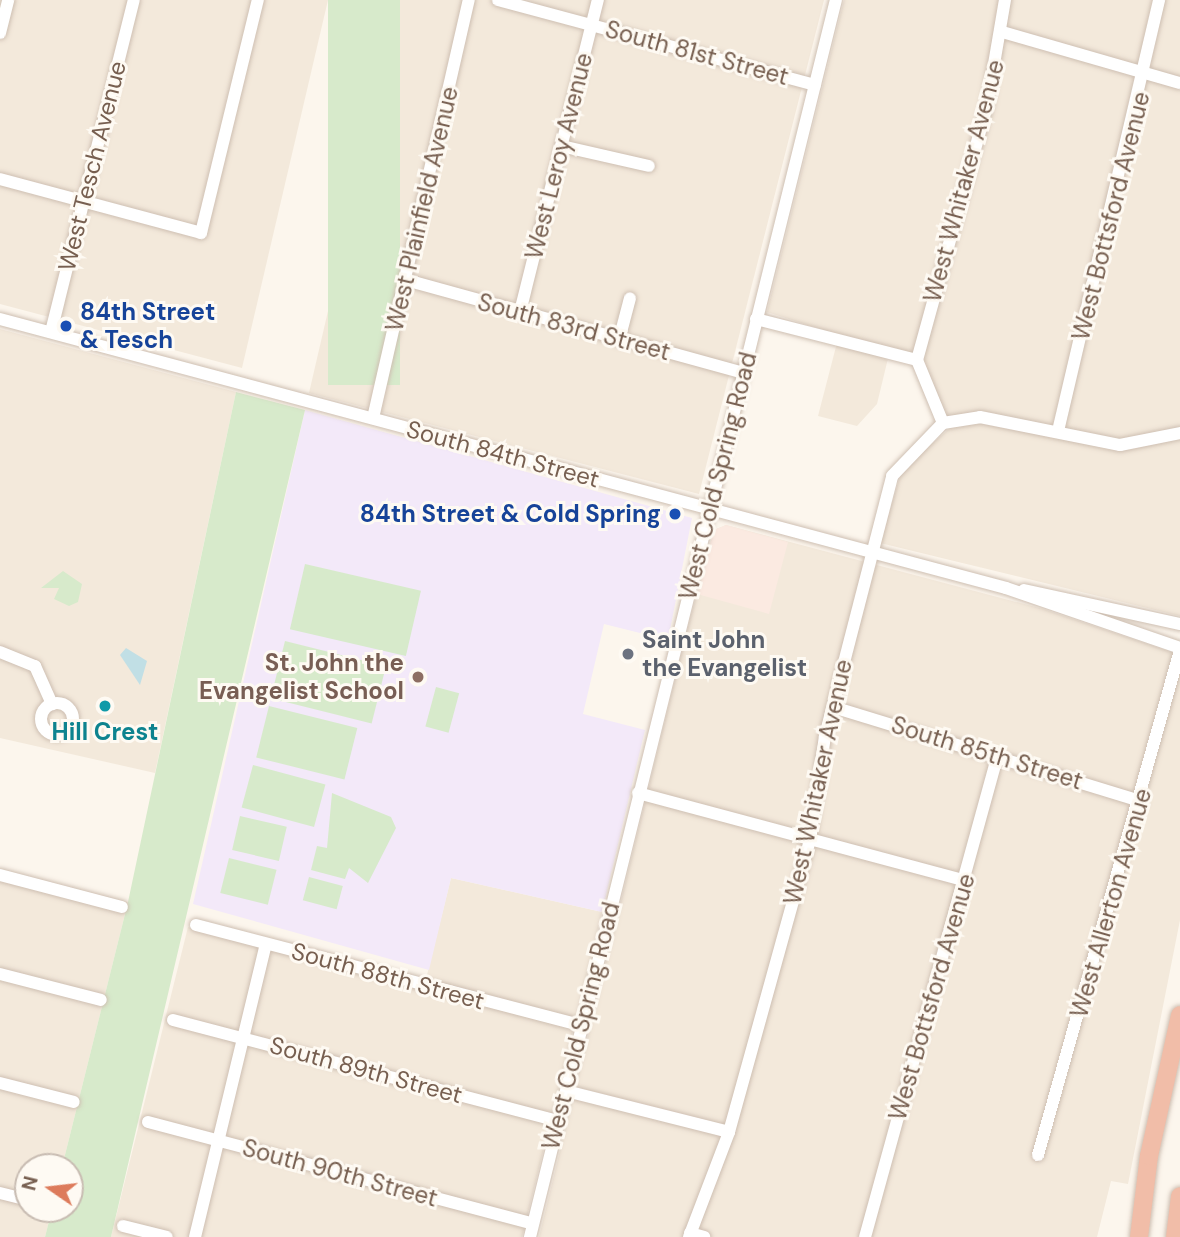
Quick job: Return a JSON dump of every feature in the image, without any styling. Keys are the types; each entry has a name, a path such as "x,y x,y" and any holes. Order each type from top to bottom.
{"highway":[{"path":"1139,1237 1155,1121 1180,1015"},
{"path":"1149,1237 1180,1063"},
{"path":"1175,1237 1180,1196"}],"street":[{"path":"0,33 8,0"},
{"name":"West Tesch Avenue","path":"51,332 134,0"},
{"path":"0,179 201,233 258,0"},
{"name":"West Plainfield Avenue","path":"373,418 469,0"},
{"name":"South 81st Street","path":"499,0 815,85"},
{"name":"West Leroy Avenue","path":"520,312 598,0"},
{"name":"West Cold Spring Road","path":"531,1231 836,0"},
{"name":"West Whitaker Avenue","path":"917,360 1002,32 1005,0"},
{"name":"West Bottsford Avenue","path":"1058,431 1145,72 1159,0"},
{"path":"1002,32 1180,83"},
{"path":"561,145 649,166"},
{"name":"South 83rd Street","path":"406,280 743,373"},
{"path":"619,340 631,298"},
{"name":"South 84th Street","path":"0,319 1006,588 1180,649"},
{"path":"756,319 917,360 943,423 996,417 1120,445 1180,433"},
{"name":"West Whitaker Avenue","path":"689,1235 729,1132 810,840 833,707 870,552 892,476 943,423"},
{"name":"South 84th Street","path":"1006,588 1072,596 1180,624"},
{"name":"West Allerton Avenue","path":"1038,1154 1141,801 1180,649"},
{"path":"0,652 35,666 52,704"},
{"name":"South 85th Street","path":"833,707 1141,801"},
{"name":"West Bottsford Avenue","path":"865,1237 997,757"},
{"path":"638,793 965,881"},
{"path":"0,875 122,906"},
{"name":"South 88th Street","path":"195,925 581,1026"},
{"path":"195,1237 266,944"},
{"path":"0,974 102,1000"},
{"name":"South 89th Street","path":"173,1020 558,1121"},
{"path":"0,1083 74,1102"},
{"path":"566,1091 729,1132"},
{"name":"South 90th Street","path":"148,1122 531,1231"},
{"path":"123,1226 167,1237"},
{"path":"689,1235 704,1237"}],"shaded area":[{"path":"0,0 328,0 242,368 0,304"},
{"path":"400,0 824,0 699,494 309,393"},
{"path":"844,0 1180,0 1180,616 880,543 902,470 949,429 926,366 890,350 877,404 857,426 818,416 839,335 767,312"},
{"path":"0,329 236,392 155,773 0,738"},
{"name":"St. John the Evangelist School","path":"305,410 692,518 668,640 604,624 583,714 645,730 602,912 451,878 429,970 193,904"},
{"path":"726,525 1043,609 1180,655 1180,920 1128,1184 1111,1181 1097,1237 539,1237 688,626 714,530"},
{"path":"726,525 788,542 769,614 697,594 714,530"},
{"path":"0,869 128,902 65,1153 14,1153 14,1223 48,1223 45,1237 0,1237"},
{"path":"451,878 602,912 522,1237 111,1237 188,927 423,991"}],"green space":[{"path":"328,0 400,0 400,385 328,385"},
{"path":"236,392 305,410 111,1237 45,1237 48,1223 84,1223 84,1153 65,1153 128,902"},
{"path":"305,564 421,591 406,656 290,629"},
{"path":"63,571 82,584 78,602 69,606 54,599 59,588 41,588"},
{"path":"285,641 386,666 372,723 271,698"},
{"path":"436,687 459,693 449,733 425,727"},
{"path":"269,706 357,728 344,779 256,757"},
{"path":"253,765 325,784 314,827 242,808"},
{"path":"332,793 391,817 396,828 368,883 349,868 345,879 311,870 317,846 327,848"},
{"path":"240,816 287,827 279,861 232,850"},
{"path":"229,858 277,870 268,905 220,893"},
{"path":"309,877 343,886 337,909 303,900"}],"water":[{"path":"126,648 147,661 140,685 120,655"}],"place":[{"name":"84th Street & Tesch","path":"66,326"},
{"name":"84th Street & Cold Spring","path":"675,514"},
{"name":"Saint John the Evangelist","path":"628,654"},
{"name":"St. John the Evangelist School","path":"418,677"},
{"name":"Hill Crest","path":"105,706"}]}
